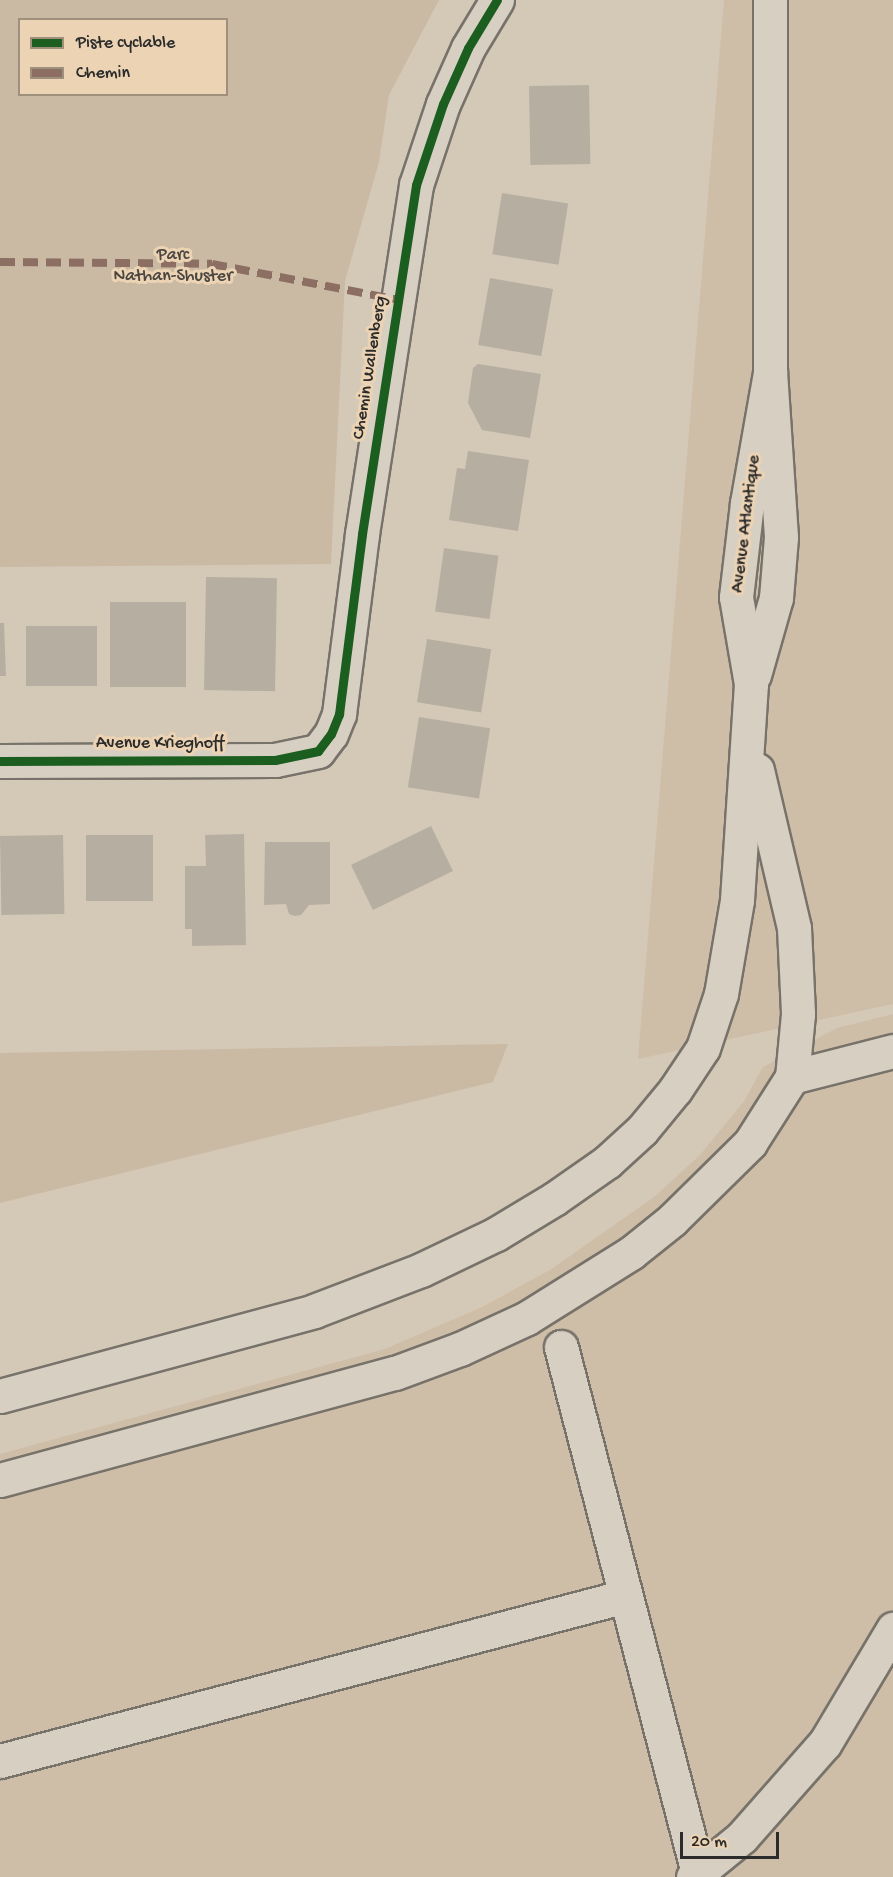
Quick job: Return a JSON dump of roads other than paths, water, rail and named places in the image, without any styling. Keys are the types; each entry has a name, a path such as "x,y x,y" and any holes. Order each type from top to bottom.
{"street":[{"name":"Chemin Wallenberg","path":"318,751 331,734 339,714 362,534 416,185 443,104 468,48 497,0"},
{"name":"Avenue Atlantique","path":"749,733 751,684 736,597 747,504 770,372 770,0"},
{"path":"0,1480 394,1373 460,1349 527,1318 631,1253 672,1220 750,1143 792,1077 798,1003 794,928 749,733"},
{"path":"0,1396 256,1328 369,1291 496,1234 554,1199 621,1149 675,1090 703,1048 721,994 736,900 749,733"},
{"name":"Avenue Krieghoff","path":"0,761 274,760 318,751"},
{"path":"792,1077 893,1051"},
{"path":"561,1347 696,1875 742,1837 825,1743 893,1629"},
{"path":"0,1761 626,1596"}],"park label":[{"name":"Parc Nathan-Shuster","path":"173,267"}]}
